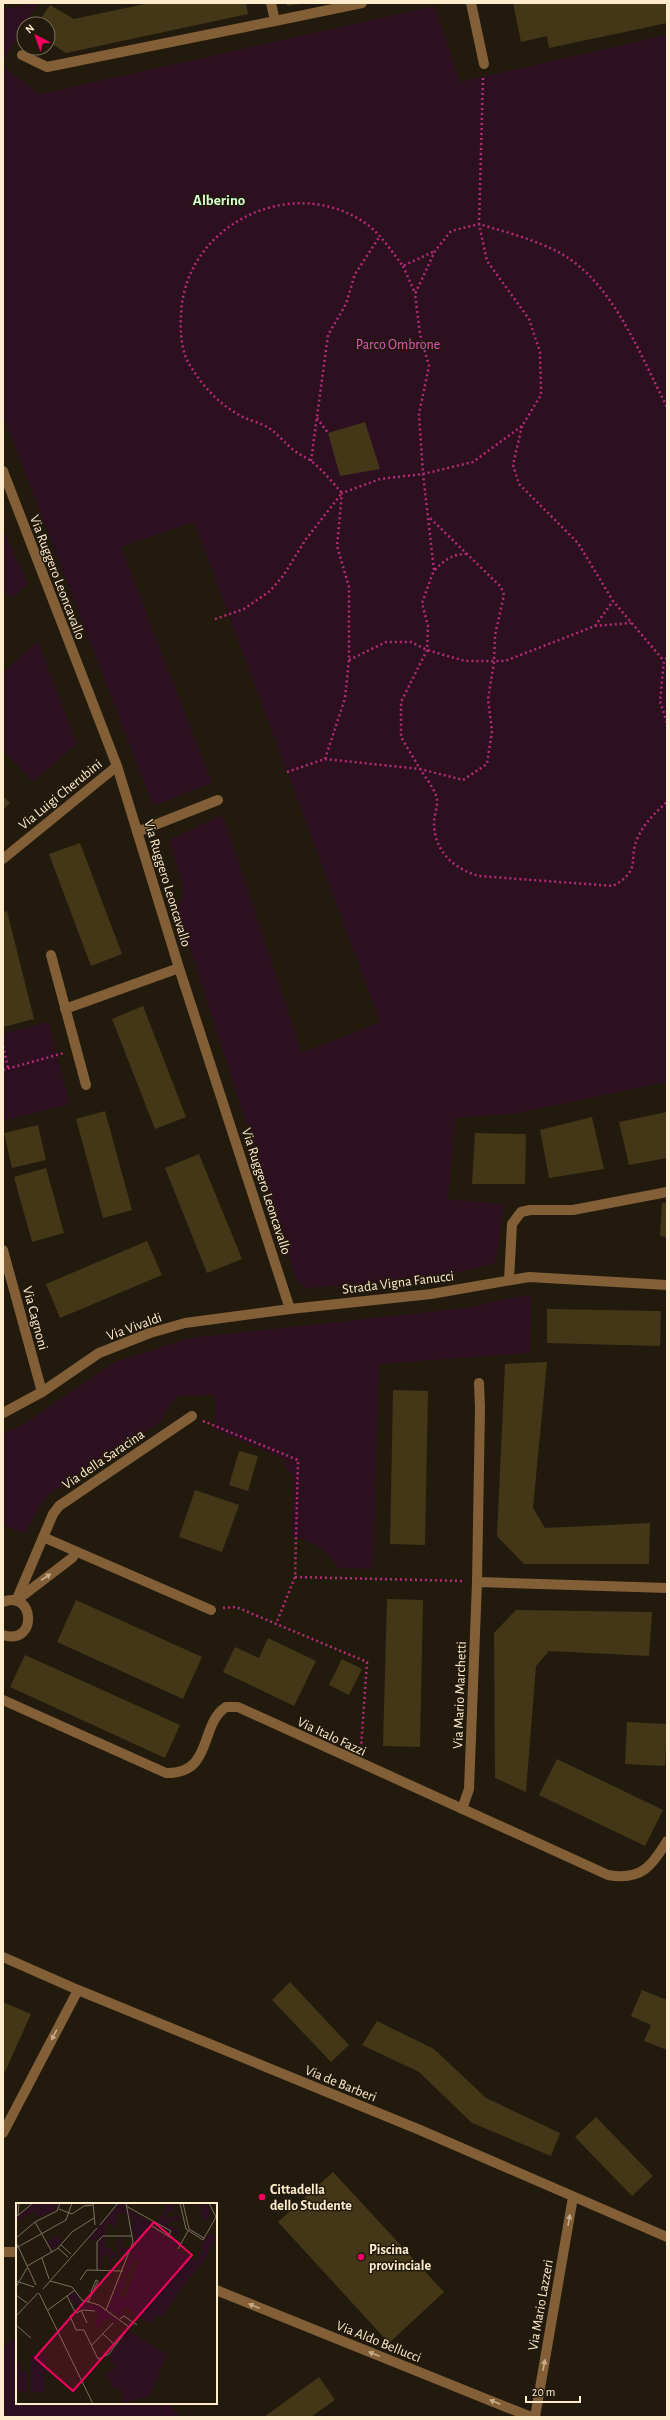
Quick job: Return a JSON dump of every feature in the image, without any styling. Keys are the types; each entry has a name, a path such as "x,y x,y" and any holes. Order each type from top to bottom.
{"street":[{"path":"271,3 275,21"},
{"path":"24,56 47,67 362,3"},
{"path":"471,3 484,64"},
{"name":"Via Ruggero Leoncavallo","path":"3,471 117,766 179,968 290,1308"},
{"name":"Via Luigi Cherubini","path":"3,859 117,766"},
{"path":"137,832 218,800"},
{"path":"51,955 86,1085"},
{"path":"65,1009 179,968"},
{"path":"509,1280 512,1224 521,1212 530,1210 573,1210 667,1192"},
{"name":"Via Cagnoni","path":"3,1251 42,1392"},
{"name":"Strada Vigna Fanucci","path":"290,1308 431,1294 529,1277 582,1278 667,1285"},
{"name":"Via Vivaldi","path":"3,1413 42,1392 99,1353 150,1333 185,1323 290,1308"},
{"name":"Via Mario Marchetti","path":"462,1809 469,1789 477,1582 479,1383"},
{"name":"Via della Saracina","path":"16,1601 58,1506 192,1416"},
{"path":"43,1537 211,1610"},
{"path":"16,1601 72,1558 76,1552"},
{"path":"477,1582 667,1588"},
{"path":"3,1602 16,1601 22,1604 28,1614 27,1626 19,1635 14,1637 3,1635"},
{"name":"Via Italo Fazzi","path":"3,1700 166,1773 181,1772 194,1764 218,1714 226,1707 232,1706 601,1872 617,1877 634,1875 648,1868 654,1863 667,1841"},
{"name":"Via de Barberi","path":"3,1957 78,1990 420,2130 667,2237"},
{"path":"3,2133 78,1990"},
{"name":"Via Mario Lazzeri","path":"535,2417 573,2197"},
{"path":"3,2252 16,2252"},
{"name":"Via Aldo Bellucci","path":"217,2290 531,2417"}],"path":[{"path":"484,64 479,224 487,261 529,319 540,352 541,395 522,426 513,465 519,484 578,543 613,601 664,661"},
{"path":"342,493 311,461 295,451 268,428 227,408 204,387 187,360 183,343 181,307 191,272 210,242 238,219 270,206 304,203 337,209 368,225 380,236 403,266 415,294 420,334 429,366 419,414 423,474 434,570"},
{"path":"415,294 436,251 451,231 479,224 560,253 582,269 614,304 667,407"},
{"path":"311,461 328,335 346,304 355,274 380,236"},
{"path":"403,266 436,251"},
{"path":"317,418 328,433"},
{"path":"215,619 244,609 270,591 283,576 306,539 342,493 380,479 423,474 473,462 522,426"},
{"path":"325,759 345,698 349,660 349,587 336,546 342,493"},
{"path":"287,772 325,759 420,769 463,780 487,764 492,731 488,699 494,662 495,635 504,595 501,587 470,554 428,516"},
{"path":"470,554 460,554 444,560 434,570 422,603 428,626 427,650 401,702 401,737 437,797 434,825 438,844 443,853 459,868 479,876 613,886 625,879 632,869 637,839 648,819 667,802"},
{"path":"595,626 613,601"},
{"path":"349,660 386,642 411,642 427,650 465,661 505,661 595,626 631,623"},
{"path":"667,658 664,661 660,701 667,723"},
{"path":"3,1046 8,1068"},
{"path":"3,1070 76,1050"},
{"path":"192,1416 298,1460 295,1577 276,1624"},
{"path":"295,1577 477,1582"},
{"path":"211,1610 236,1607 367,1662 360,1764"}],"green space":[{"path":"38,3 30,16 16,16 16,40 5,59 3,57 3,9"},
{"name":"Parco Ombrone","path":"435,6 460,82 667,35 667,1082 518,1113 455,1118 448,1199 504,1204 496,1263 430,1280 306,1288 296,1280 177,907 184,892 169,840 223,815 302,1053 380,1022 194,522 121,547 212,783 153,806 3,416 3,66 40,94"},
{"path":"3,528 28,584 12,599 3,590"},
{"path":"38,641 77,744 33,782 3,750 3,673"},
{"path":"48,1022 70,1104 3,1121 3,1034"},
{"path":"520,1296 531,1297 530,1353 379,1364 373,1569 338,1568 329,1556 319,1547 300,1538 292,1537 293,1475 286,1469 284,1459 215,1430 215,1395 178,1396 168,1408 162,1421 47,1496 24,1534 3,1525 3,1432 21,1426 115,1362 190,1338 466,1308"},
{"path":"16,2337 16,2404 170,2404 180,2417 3,2417 3,2348"}],"building":[{"path":"149,3 246,3 248,14 66,53 56,46 56,16 42,16 50,5 74,19"},
{"path":"287,3 300,3 300,4 287,6"},
{"path":"513,3 667,3 667,23 549,48 547,36 521,42"},
{"path":"365,422 380,469 340,476 328,433"},
{"path":"3,796 10,803 3,810"},
{"path":"80,843 122,954 91,966 49,854"},
{"path":"7,911 34,1019 3,1027 3,912"},
{"path":"143,1006 186,1117 155,1129 112,1019"},
{"path":"105,1111 132,1210 103,1218 76,1119"},
{"path":"667,1112 667,1158 629,1165 619,1122"},
{"path":"592,1117 604,1169 549,1178 540,1130"},
{"path":"38,1125 46,1160 12,1168 4,1133"},
{"path":"475,1133 526,1134 525,1184 472,1184"},
{"path":"199,1154 242,1259 207,1273 165,1168"},
{"path":"46,1168 64,1233 32,1242 14,1177"},
{"path":"662,1203 667,1203 667,1237 660,1236"},
{"path":"147,1241 162,1275 60,1318 46,1284"},
{"path":"547,1309 661,1311 660,1346 547,1343"},
{"path":"547,1362 533,1508 545,1528 650,1523 649,1564 524,1564 497,1536 505,1364"},
{"path":"393,1390 428,1391 425,1545 390,1544"},
{"path":"239,1451 258,1456 248,1491 229,1485"},
{"path":"195,1490 239,1505 222,1552 179,1537"},
{"path":"387,1599 423,1600 420,1747 383,1746"},
{"path":"76,1600 202,1657 183,1699 57,1642"},
{"path":"516,1610 652,1612 649,1656 549,1651 536,1666 526,1792 495,1778 494,1633"},
{"path":"268,1638 316,1661 294,1706 223,1672 235,1647 259,1658"},
{"path":"25,1655 180,1725 165,1758 10,1687"},
{"path":"342,1659 362,1669 349,1695 329,1685"},
{"path":"627,1722 667,1724 665,1766 625,1764"},
{"path":"557,1759 663,1810 645,1846 539,1795"},
{"path":"290,1982 349,2045 331,2062 272,2000"},
{"path":"642,1990 667,2000 667,2050 644,2041 651,2025 631,2016"},
{"path":"3,2002 31,2014 3,2076"},
{"path":"377,2021 434,2049 486,2098 560,2133 551,2156 472,2123 419,2072 362,2045"},
{"path":"596,2117 653,2176 632,2196 575,2137"},
{"name":"Piscina provinciale","path":"333,2172 444,2292 389,2343 278,2222"},
{"path":"319,2377 335,2400 311,2417 264,2417"}],"place":[{"name":"Cittadella dello Studente","path":"262,2197"},
{"name":"Piscina provinciale","path":"361,2257"}],"district":[{"name":"Alberino","path":"219,200"}]}
